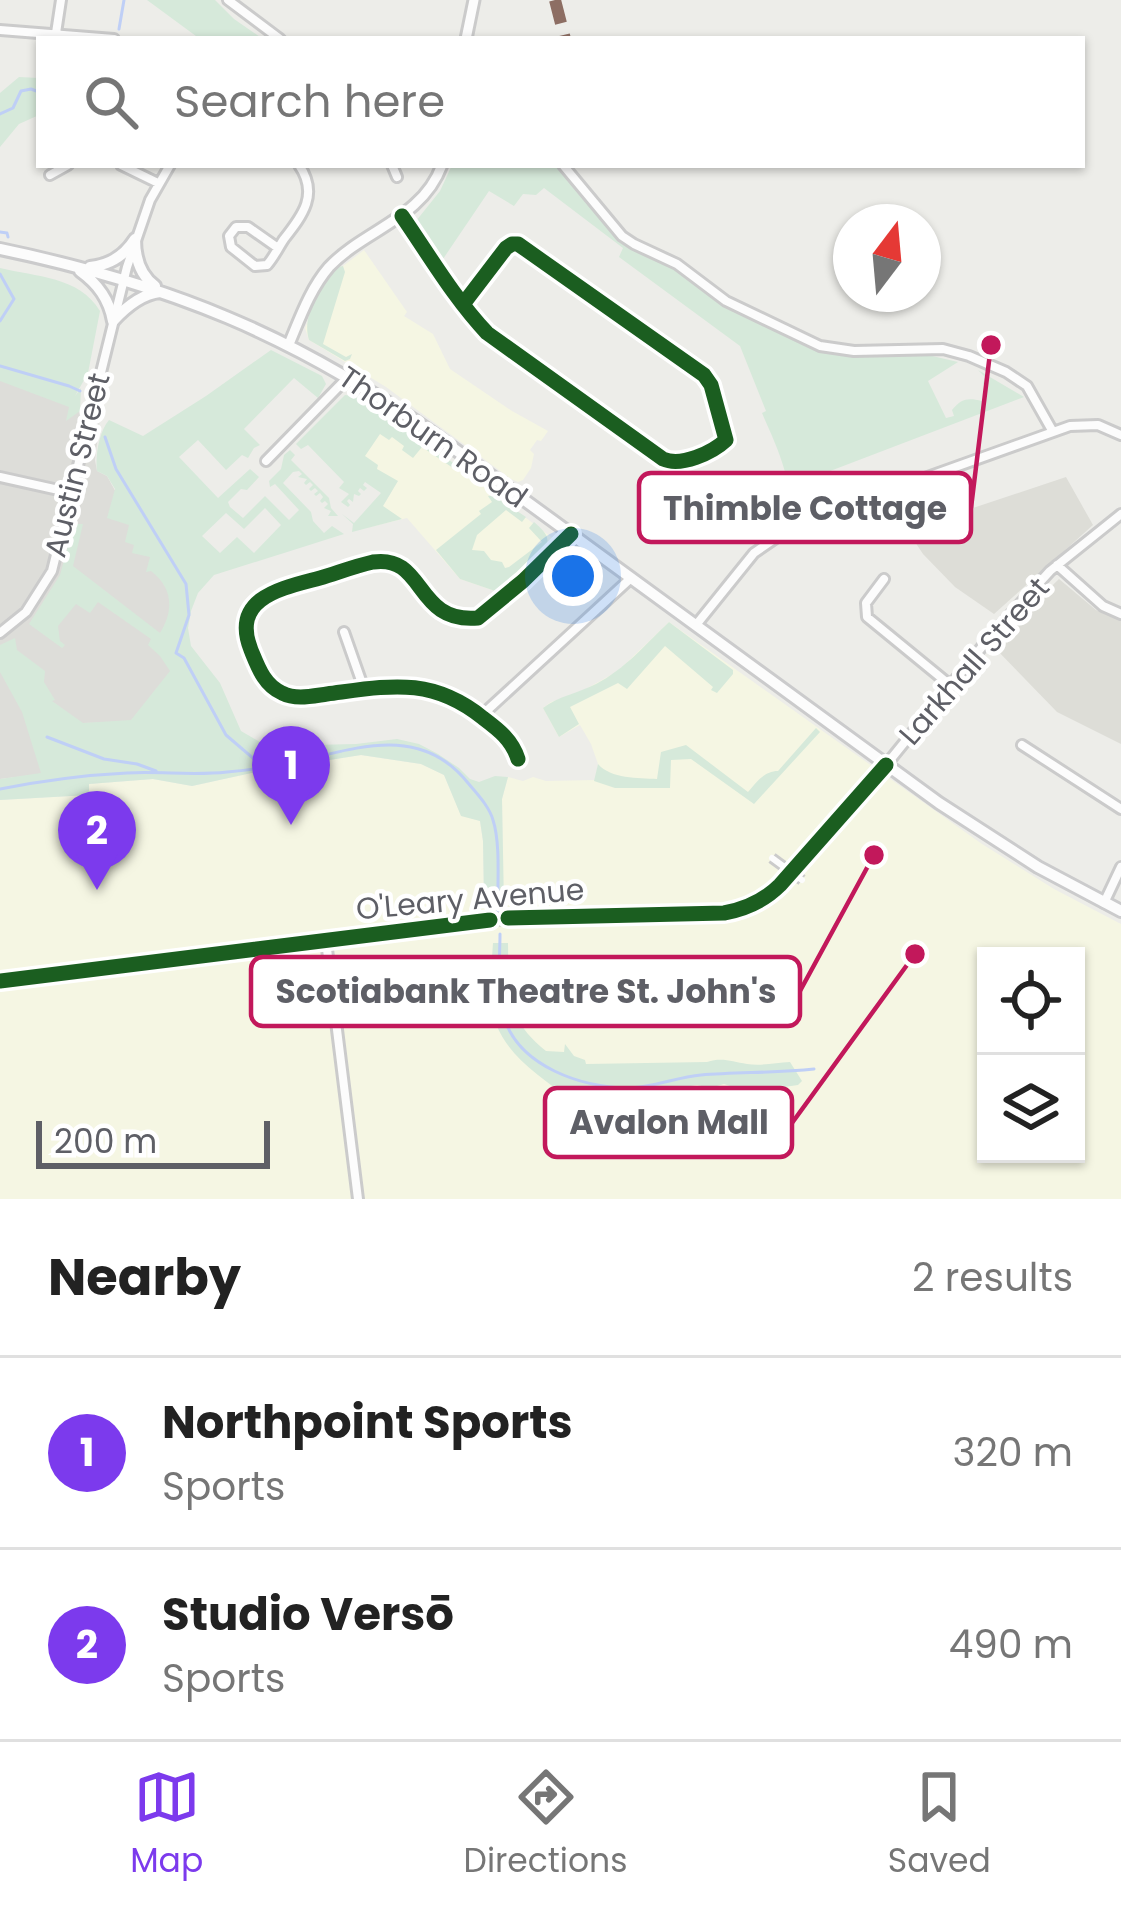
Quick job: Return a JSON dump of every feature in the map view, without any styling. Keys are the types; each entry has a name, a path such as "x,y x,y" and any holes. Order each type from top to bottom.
{"main road":[{"path":"75,267 112,261 135,239"},
{"path":"135,239 140,268 163,291"},
{"name":"Thorburn Road","path":"0,249 163,291 289,344 348,377 1006,848 1121,911"},
{"path":"75,267 103,293 113,321 134,302 163,291"}],"street":[{"path":"56,34 61,0"},
{"path":"228,0 276,36"},
{"path":"467,36 474,0"},
{"path":"0,30 79,36"},
{"path":"50,175 63,168"},
{"path":"127,168 158,183"},
{"name":"Austin Street","path":"0,633 24,614 52,571 123,280 135,239 168,168"},
{"path":"278,248 248,227 236,227 230,236 231,248 255,266 267,266 309,198 308,180 301,168"},
{"path":"393,168 397,177"},
{"path":"289,344 311,295 330,267 421,201 440,168"},
{"path":"565,168 622,236 677,264 723,299 820,346 854,351 943,350 969,356 1027,386 1053,432"},
{"path":"402,216 480,326 668,461 677,463 726,440 704,375 518,244 506,248 464,303"},
{"path":"266,461 348,377"},
{"path":"696,625 754,553 813,518 1086,423 1121,435"},
{"path":"0,477 72,493"},
{"name":"Larkhall Street","path":"886,764 1004,620 1058,565 1121,514"},
{"path":"518,759 510,742 481,716 458,700 429,689 392,686 301,698 280,692 262,675 246,630 259,600 279,589 376,562 387,562 411,575 442,613 478,618 571,534"},
{"path":"1058,565 1103,606 1121,614"},
{"path":"481,716 631,578"},
{"path":"884,579 866,603 867,617 950,685"},
{"path":"344,632 364,689"},
{"path":"1022,745 1121,809"},
{"name":"O'Leary Avenue","path":"0,981 508,918 724,913 747,907 780,885 886,764"},
{"path":"772,858 802,880"},
{"path":"1104,903 1121,867"},
{"path":"326,940 358,1199"}],"shaded area":[{"path":"147,0 215,0 259,36 196,36"},
{"path":"19,77 36,78 36,116 19,124 0,147 0,93"},
{"path":"451,168 560,168 622,242 677,269 712,298 822,351 849,356 928,355 958,362 928,381 946,418 954,416 952,410 962,401 982,401 985,377 978,370 1024,397 804,481 744,509 739,489 785,472 740,346 619,257 623,248 544,188 536,195 523,194 514,206 489,191 443,259 416,221 440,191"},
{"path":"364,250 407,312 404,316 433,334 450,369 548,431 530,450 534,454 531,468 523,480 511,479 386,387 309,340 305,328 326,280"},
{"path":"343,266 323,344 346,357 352,354 345,361 309,340 307,330 319,291"},
{"path":"0,268 69,284 100,311 88,373 75,396 81,388 80,411 66,421 69,407 0,381"},
{"path":"271,350 322,376 326,384 318,398 294,378 244,429 260,445 248,458 242,455 226,470 198,440 179,457 218,498 250,469 259,477 228,502 230,507 243,518 265,496 289,520 299,510 275,484 270,487 269,481 290,450 295,455 291,460 329,498 338,516 328,516 331,511 324,508 328,504 320,501 320,493 314,494 315,488 309,489 313,485 304,483 307,479 298,477 299,471 283,483 324,533 332,526 344,534 214,575 198,593 191,611 191,646 220,683 241,731 267,746 397,739 438,754 470,779 508,777 502,799 504,905 484,899 480,821 461,816 444,775 421,764 361,755 192,786 153,779 89,784 89,795 0,800 0,779 41,773 22,712 0,672 0,645 15,638 17,650 45,671 52,701 83,723 131,720 170,671 148,645 151,639 98,602 90,613 76,604 58,626 62,648 29,624 60,575 74,524 83,524 73,566 160,633 168,616 167,592 151,571 146,572 150,557 132,553 134,545 125,542 129,525 107,518 115,489 97,471 98,444 109,420 143,436","holes":["265,508 281,525 254,553 237,537 220,553 202,536 226,513 244,529"]},
{"path":"0,379 100,418 97,471 107,476 147,549 172,579 172,609 161,634 193,721 83,723 41,774 0,779"},
{"path":"345,395 355,396 455,464 453,468 422,447 413,458 392,437 389,440 380,434 365,456 398,481 383,506 402,519 352,532 353,524 342,514 354,523 381,493 365,482 367,488 360,488 359,496 354,494 353,502 347,501 348,507 341,502 349,494 339,488 344,482 308,445 301,449 296,444"},
{"path":"385,415 555,540 498,592 460,579 407,518 370,527 392,491 359,467 362,450"},
{"path":"1066,477 1093,525 994,614 955,587 907,530"},
{"path":"488,496 526,517 522,522 506,510 477,535 472,550 484,551 505,568 542,542 529,528 534,522 548,541 498,592 460,579 436,550 481,514 492,502"},
{"path":"1059,579 1096,610 1121,620 1121,744 1057,712 995,648"},
{"path":"669,622 982,844 1121,924 1121,1199 0,1199 0,800 88,795 88,784 153,779 192,786 361,755 421,764 444,775 461,815 480,821 484,899 491,910 503,909 502,799 508,777 595,780 598,764 580,725 559,737 543,708 618,671"},
{"path":"669,622 733,670 717,693 665,646 627,689 618,683 570,707 579,724 559,737 543,708 607,678"},
{"path":"816,728 820,732 754,804 691,759 671,760 670,788 615,788 594,781 598,764 617,775 657,779 661,752 686,745 748,792 764,775 778,771"},
{"path":"493,943 508,943 509,990 516,1015 546,1051 564,1052 565,1044 586,1064 790,1062 802,1081 777,1088 739,1089 724,1084 642,1094 586,1091 569,1099 518,1057 496,1024 487,977"}],"waterway":[{"path":"119,29 124,0"},
{"path":"0,114 13,108 21,91 36,91"},
{"path":"0,232 8,237"},
{"path":"0,274 14,299 0,321"},
{"path":"0,366 80,391"},
{"path":"105,437 116,469 186,584 189,615 176,653 184,658 226,735 262,766"},
{"path":"47,737 104,759 156,771"},
{"path":"0,789 111,774 237,771 373,746 413,748 451,766 489,810 497,841 498,912"},
{"path":"500,934 504,1018 524,1049 554,1071 591,1084 628,1088 701,1075 814,1069"}],"marked path":[{"path":"555,0 564,36"}],"cycle path":[{"path":"402,216 453,291 487,333 663,459 696,457 726,440 704,375 518,244 506,248 464,303"},
{"path":"518,759 509,741 489,722 445,695 409,687 304,697 276,690 256,663 246,632 248,618 254,607 276,591 373,562 403,568 442,611 478,618 571,534"},
{"path":"508,918 724,913 747,907 780,885 886,765"},
{"path":"0,981 490,920"}],"place":[{"name":"Thimble Cottage","path":"991,345"},
{"name":"Northpoint Sports","path":"291,825"},
{"name":"Scotiabank Theatre St. John's","path":"874,855"},
{"name":"Studio Versō","path":"97,890"},
{"name":"Avalon Mall","path":"915,954"}]}
